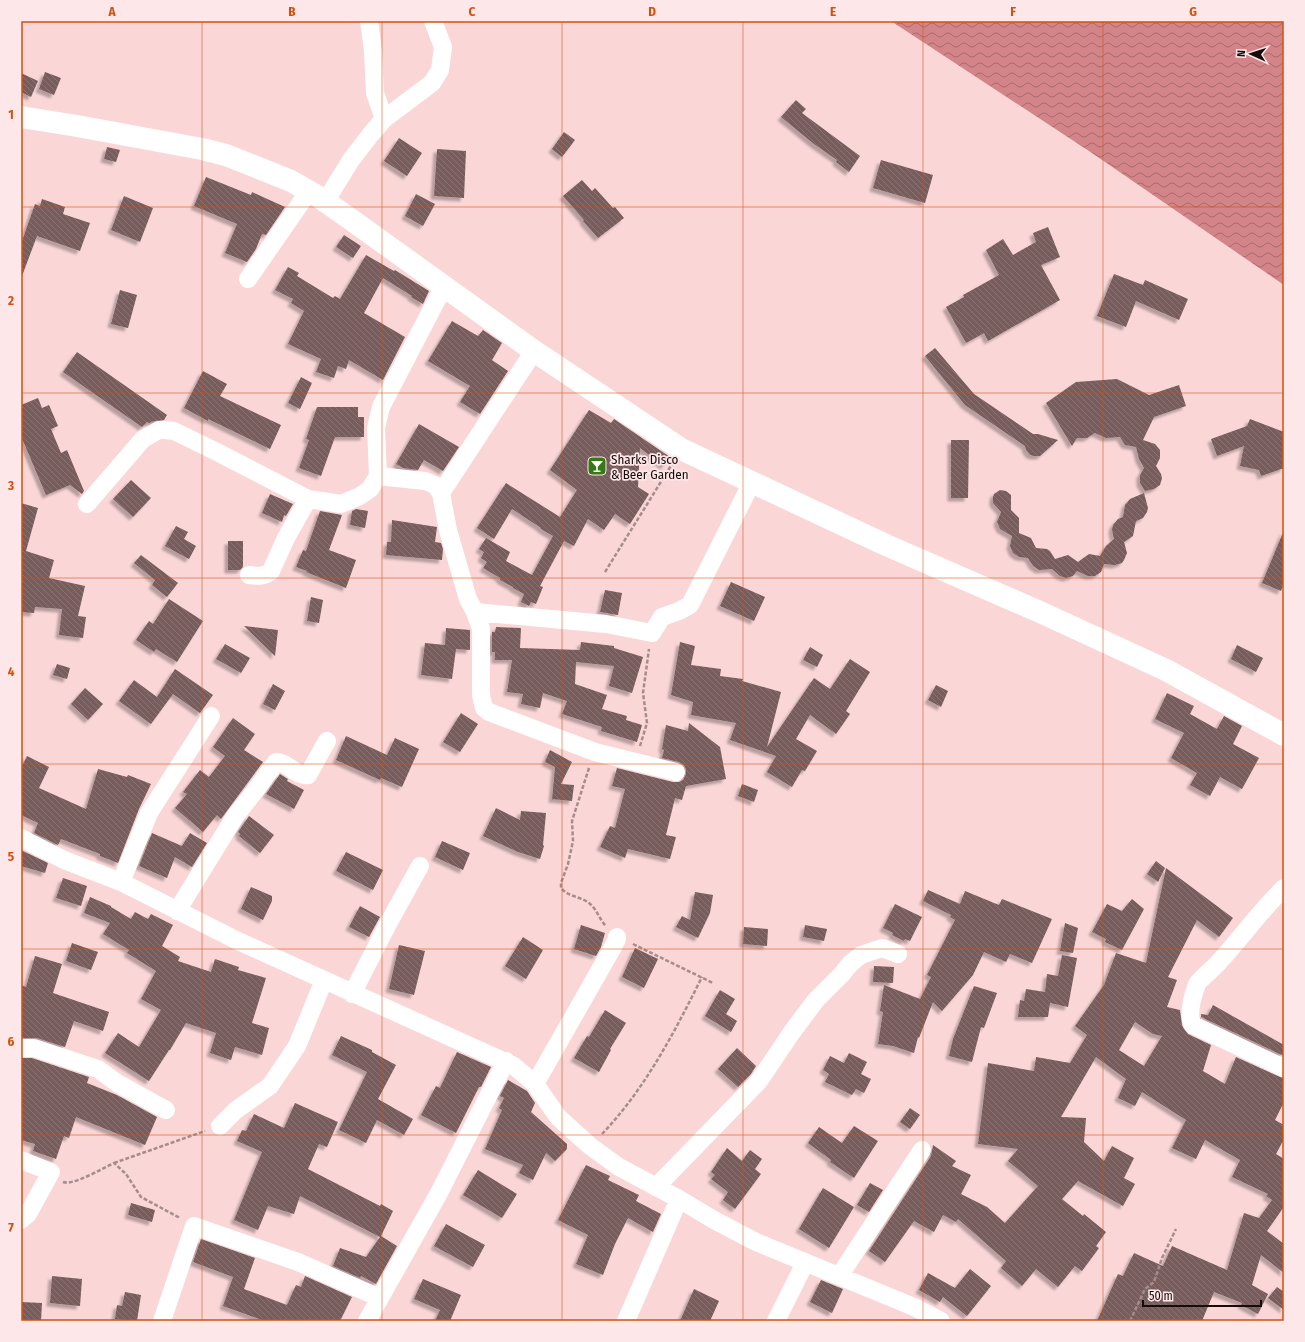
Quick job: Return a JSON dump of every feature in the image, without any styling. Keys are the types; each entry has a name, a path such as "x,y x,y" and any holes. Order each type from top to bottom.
{"street":[{"path":"369,21 373,51 375,93 384,119"},
{"path":"248,279 317,196 351,160 384,119 432,83 440,70 443,47 433,21"},
{"path":"21,117 175,143 214,152 272,172 291,181 317,196 534,351 681,449 886,545 1040,612 1166,670 1284,735"},
{"path":"87,504 143,439 159,430 174,431 308,499 342,504 360,496 370,489 378,476 376,428 381,407 444,286"},
{"path":"442,493 534,351"},
{"path":"378,476 425,481 435,485 442,493 448,530 468,599 475,612 481,629 482,695 484,708 494,715 595,752 676,772"},
{"path":"475,612 606,624 652,633 662,617 690,605 752,482"},
{"path":"249,575 263,575 268,574 271,571 286,538 308,499"},
{"path":"121,882 149,812 211,716"},
{"path":"177,911 236,815 276,762 280,762 303,775 308,775 327,741"},
{"path":"21,838 64,860 121,882 236,940 352,994 506,1061 521,1071 534,1084 558,1117 590,1146 619,1167 749,1238 804,1263 840,1275 911,1314 941,1321"},
{"path":"352,994 420,866"},
{"path":"1284,888 1275,896 1225,956 1198,982 1190,1007 1191,1022 1193,1025 1284,1068"},
{"path":"534,1084 613,948 617,937"},
{"path":"656,1187 759,1081 792,1032 816,1000 850,964 861,955 882,948 898,954"},
{"path":"220,1126 236,1110 270,1086 296,1046 324,980"},
{"path":"21,1048 38,1049 98,1069 117,1083 166,1110"},
{"path":"367,1321 439,1193 506,1061"},
{"path":"840,1275 922,1150"},
{"path":"21,1160 51,1172 28,1214 21,1220"},
{"path":"626,1321 679,1199"},
{"path":"162,1321 194,1226 298,1262 380,1298"},
{"path":"776,1321 804,1263"}],"path":[{"path":"605,572 681,449"},
{"path":"635,762 647,723 643,693 652,633"},
{"path":"595,752 578,799 572,821 573,841 568,864 561,883 561,888 568,894 589,902 602,923 614,932 617,937 713,983"},
{"path":"590,1146 619,1117 652,1071 680,1022 702,977"},
{"path":"51,1172 59,1181 66,1184 74,1182 114,1163 220,1126"},
{"path":"114,1163 126,1174 141,1197 194,1226"},
{"path":"1130,1321 1145,1288 1154,1282 1162,1258 1176,1229"}],"water":[{"path":"891,21 1284,21 1284,285 1092,153"}],"building":[{"path":"45,72 61,78 54,95 39,89"},
{"path":"21,73 38,81 31,97 21,92"},
{"path":"796,100 806,109 802,113 860,156 849,172 836,162 837,160 814,144 781,117"},
{"path":"564,132 575,140 562,157 552,149"},
{"path":"399,138 422,153 407,176 384,161"},
{"path":"107,147 120,150 116,162 104,159"},
{"path":"437,149 466,151 464,198 434,196"},
{"path":"881,160 933,175 925,203 873,188"},
{"path":"206,177 251,195 252,192 285,207 266,235 262,234 256,249 247,262 225,253 237,224 194,206"},
{"path":"582,180 592,191 595,188 624,218 598,238 563,196"},
{"path":"416,194 435,204 423,226 405,216"},
{"path":"124,196 153,208 140,242 111,230"},
{"path":"42,199 65,207 63,214 90,223 80,251 37,236 21,276 21,244 35,204 40,206"},
{"path":"1048,227 1060,257 1041,265 1060,300 988,341 984,333 966,343 946,307 964,297 963,295 999,275 986,250 1003,239 1013,255 1036,242 1033,233"},
{"path":"344,235 361,246 353,258 336,247"},
{"path":"366,255 394,271 395,270 429,291 423,304 383,278 364,313 405,337 383,380 349,360 346,369 338,366 334,378 316,372 321,359 288,344 304,311 291,303 293,299 275,290 288,267 299,273 297,276 333,298 335,296 340,299"},
{"path":"1114,274 1143,285 1145,280 1188,299 1179,320 1136,301 1126,327 1097,316"},
{"path":"120,290 137,295 128,328 111,324"},
{"path":"452,321 478,336 483,330 502,343 492,360 508,371 480,414 460,402 470,386 428,361"},
{"path":"935,348 974,394 1033,434 1058,440 1040,456 1030,455 1025,446 965,405 925,356"},
{"path":"77,352 167,415 164,420 149,423 147,422 142,427 63,372"},
{"path":"203,371 227,384 220,396 281,425 270,449 208,419 208,421 184,408"},
{"path":"301,377 312,383 300,409 288,403"},
{"path":"1117,379 1149,395 1179,385 1186,406 1154,417 1143,440 1155,444 1160,450 1160,458 1156,466 1162,478 1160,485 1154,489 1145,491 1140,483 1140,475 1144,468 1139,459 1136,447 1125,445 1120,437 1106,438 1095,433 1087,438 1077,438 1072,446 1046,403 1076,382"},
{"path":"38,398 42,408 49,405 58,426 51,429 61,453 67,450 84,491 82,494 70,485 46,495 21,436 21,405"},
{"path":"317,407 358,407 358,417 364,417 364,437 335,437 321,476 299,468 309,440 306,439"},
{"path":"589,410 611,423 614,419 670,457 664,466 640,448 638,487 649,494 630,524 615,514 604,530 588,519 574,546 564,541 540,586 543,587 536,604 531,602 529,606 521,602 524,594 483,568 487,562 481,558 484,552 479,549 486,538 510,552 506,561 532,575 553,536 512,509 494,539 477,528 506,483 560,517 577,490 550,470"},
{"path":"1250,419 1284,432 1284,468 1261,476 1259,470 1240,466 1244,446 1217,456 1211,439 1247,426"},
{"path":"419,424 459,447 443,471 424,460 418,470 403,468 396,464"},
{"path":"951,440 969,440 968,498 951,498"},
{"path":"131,480 151,498 133,517 113,499"},
{"path":"1000,490 1006,491 1011,495 1011,510 1019,518 1019,533 1031,538 1036,548 1047,549 1050,551 1055,559 1068,555 1078,562 1089,554 1100,556 1106,546 1114,539 1112,530 1113,525 1118,519 1123,517 1125,505 1130,499 1144,493 1148,508 1143,518 1136,521 1133,536 1124,542 1127,553 1122,563 1115,565 1104,564 1101,572 1095,576 1088,576 1077,571 1073,576 1066,578 1060,576 1052,569 1039,570 1033,566 1028,558 1019,557 1013,553 1010,546 1012,536 1000,529 997,522 1001,512 993,503 994,494"},
{"path":"270,494 293,504 286,516 284,515 282,522 262,513"},
{"path":"21,503 38,508 26,551 54,560 49,578 85,586 78,616 86,617 83,638 59,635 62,609 35,607 34,613 21,612"},
{"path":"356,509 368,511 365,528 350,525 352,511"},
{"path":"320,511 342,515 329,550 356,560 346,588 296,567 303,550 306,551"},
{"path":"392,520 437,527 435,542 441,543 443,549 442,560 386,555 387,542 391,542"},
{"path":"176,526 188,532 184,539 196,546 189,559 165,546"},
{"path":"1284,530 1284,582 1281,591 1262,583"},
{"path":"228,541 243,541 243,567 240,570 228,570"},
{"path":"141,555 178,583 167,597 152,585 155,580 134,563"},
{"path":"731,582 765,597 754,621 720,606"},
{"path":"605,590 622,593 618,615 600,612"},
{"path":"311,597 323,600 319,623 307,621"},
{"path":"169,599 203,621 177,662 156,649 154,652 136,640 149,621 153,624"},
{"path":"244,626 278,630 275,656"},
{"path":"496,627 521,628 520,648 580,650 581,642 614,646 614,648 643,657 632,693 609,686 614,666 576,662 575,684 607,695 602,709 627,716 626,720 642,725 637,742 601,731 602,727 562,714 567,701 543,693 540,708 521,704 523,694 507,692 512,660 495,660 495,652 492,652 492,632 495,632"},
{"path":"446,628 470,630 470,650 456,649 452,679 421,675 425,643 445,645"},
{"path":"680,642 695,646 691,665 721,669 720,676 743,679 742,681 781,692 767,747 814,678 830,689 850,659 870,672 846,711 850,714 836,734 810,715 796,739 817,751 805,771 802,770 792,787 767,772 776,756 730,740 736,723 691,715 693,702 671,695"},
{"path":"225,644 250,658 241,673 216,659"},
{"path":"1237,645 1263,658 1256,672 1231,659"},
{"path":"810,647 823,655 817,667 803,660"},
{"path":"57,664 70,668 67,679 53,675"},
{"path":"175,669 213,695 200,713 173,694 151,724 119,701 134,680 157,697"},
{"path":"273,684 285,691 275,710 263,704"},
{"path":"936,685 948,691 941,707 928,700"},
{"path":"85,688 103,704 88,720 71,704"},
{"path":"1167,693 1194,706 1190,714 1217,729 1224,716 1242,726 1233,744 1259,758 1242,789 1220,777 1210,796 1190,785 1197,773 1171,758 1184,733 1155,719"},
{"path":"461,713 478,724 460,752 443,742"},
{"path":"233,718 255,734 244,750 263,762 221,819 217,815 203,832 175,808 187,794 183,792 200,770 209,777 225,756 213,747"},
{"path":"689,723 720,747 726,779 686,786 682,800 675,798 666,835 676,837 670,859 628,849 625,858 600,847 610,826 615,828 625,789 612,786 617,768 673,782 683,780 686,774 684,765 679,762 662,758 664,750 662,749 666,725 688,731"},
{"path":"346,736 387,755 395,738 419,749 402,787 381,778 380,780 336,760"},
{"path":"550,750 572,762 561,784 574,785 572,801 552,799 555,767 545,762"},
{"path":"27,756 49,767 39,788 86,809 98,769 127,777 128,775 151,784 139,809 118,863 100,856 100,854 61,839 58,845 34,833 38,823 21,815 21,768"},
{"path":"280,774 288,779 287,781 304,790 294,809 266,794"},
{"path":"742,784 758,790 754,802 738,796"},
{"path":"496,808 520,820 521,811 546,813 544,846 540,859 518,852 483,836"},
{"path":"249,816 274,835 260,853 239,836 240,834 238,832"},
{"path":"152,833 182,846 190,833 207,843 192,867 175,857 167,878 139,866"},
{"path":"442,841 470,853 463,870 435,857"},
{"path":"21,850 48,863 45,873 21,866"},
{"path":"346,852 383,870 373,890 336,871"},
{"path":"1156,861 1165,868 1158,882 1147,874"},
{"path":"1166,868 1233,918 1219,937 1197,920 1168,977 1177,980 1167,1007 1180,1010 1182,1025 1188,1034 1211,1045 1203,1071 1225,1084 1236,1057 1284,1078 1284,1102 1275,1120 1284,1125 1284,1139 1276,1154 1284,1159 1284,1208 1267,1231 1284,1244 1284,1273 1261,1255 1252,1285 1268,1294 1258,1314 1241,1305 1242,1303 1214,1292 1202,1321 1097,1321 1118,1274 1123,1276 1134,1253 1163,1266 1172,1246 1227,1270 1244,1213 1259,1218 1272,1200 1266,1196 1268,1194 1232,1177 1240,1160 1205,1140 1196,1159 1172,1148 1186,1120 1142,1092 1135,1106 1118,1098 1126,1079 1096,1057 1061,1117 1086,1118 1084,1142 1104,1161 1112,1146 1134,1158 1124,1178 1135,1184 1123,1206 1078,1181 1062,1199 1083,1216 1084,1214 1106,1232 1096,1246 1099,1248 1082,1271 1075,1266 1058,1287 1036,1269 1022,1286 1001,1268 1006,1261 958,1219 956,1222 943,1215 934,1232 914,1221 885,1262 869,1251 931,1156 933,1145 956,1161 952,1166 971,1175 961,1194 987,1207 1005,1223 1038,1186 1008,1161 1018,1149 978,1144 988,1063 1034,1071 1036,1057 1070,1063 1087,1035 1075,1026 1104,985 1116,953 1146,963","holes":["1135,1022 1153,1034 1162,1036 1144,1066 1119,1050"]},
{"path":"63,878 87,886 81,906 56,898"},
{"path":"251,887 272,896 272,901 263,920 241,909"},
{"path":"928,890 960,904 965,891 999,905 1002,899 1052,919 1032,963 1010,954 1006,962 984,952 973,975 942,1011 933,1002 919,1038 918,1037 914,1053 893,1046 878,1044 883,1012 880,1011 884,985 920,999 931,977 927,975 955,920 950,917 951,915 923,901"},
{"path":"695,892 713,895 710,913 698,938 676,927 682,916 690,920"},
{"path":"90,897 111,906 131,919 135,912 148,919 151,914 173,925 162,946 180,957 178,961 211,972 215,959 239,967 238,970 266,978 252,1023 269,1028 262,1055 235,1047 231,1060 210,1053 216,1033 186,1023 149,1081 105,1053 118,1033 139,1047 161,1010 141,999 156,971 127,953 129,950 103,934 110,923 84,913"},
{"path":"1132,899 1144,909 1122,950 1105,942 1106,939 1092,932 1107,904 1122,911"},
{"path":"895,904 922,917 910,941 905,939 904,941 892,935 893,933 883,928"},
{"path":"360,906 380,917 369,937 349,927"},
{"path":"1065,923 1078,928 1073,953 1060,951"},
{"path":"581,925 605,933 601,947 596,956 574,949"},
{"path":"805,925 827,929 824,941 803,937"},
{"path":"744,927 768,929 767,946 743,944"},
{"path":"523,937 543,950 526,979 505,966"},
{"path":"72,943 98,952 91,970 66,961"},
{"path":"399,945 425,951 414,995 389,989"},
{"path":"635,948 658,959 644,988 622,977"},
{"path":"1062,955 1077,958 1068,1007 1050,1003 1048,1017 1018,1017 1020,1000 1024,1001 1026,989 1045,992 1047,974 1058,976"},
{"path":"35,956 62,964 53,993 109,1012 103,1031 74,1021 65,1047 37,1038 21,1038 21,985 26,987"},
{"path":"874,966 894,967 893,983 873,982"},
{"path":"974,986 997,993 984,1028 981,1027 972,1062 949,1056 953,1039"},
{"path":"720,990 735,999 726,1014 737,1021 731,1032 705,1016"},
{"path":"1213,1005 1284,1045 1284,1056 1201,1017 1201,1014 1208,1015"},
{"path":"605,1010 626,1023 610,1049 611,1050 599,1072 574,1058 587,1036 589,1037"},
{"path":"341,1036 372,1050 372,1052 396,1065 378,1099 413,1119 404,1135 377,1120 366,1143 339,1130 367,1072 332,1055"},
{"path":"737,1048 756,1066 751,1074 738,1087 718,1069"},
{"path":"457,1052 491,1067 481,1087 479,1087 456,1133 421,1115 436,1086 440,1088"},
{"path":"849,1053 867,1062 861,1074 871,1079 864,1093 856,1089 852,1095 825,1082 829,1074 823,1070 830,1056 844,1063"},
{"path":"21,1058 32,1058 89,1077 87,1083 117,1095 157,1117 145,1145 76,1117 69,1138 64,1136 56,1159 33,1151 35,1144 21,1140"},
{"path":"508,1080 527,1091 535,1103 531,1112 567,1144 567,1149 555,1161 546,1153 533,1180 519,1173 523,1165 485,1149 502,1110 499,1108 504,1098 500,1096"},
{"path":"295,1103 338,1122 327,1147 319,1144 308,1169 380,1206 381,1204 393,1211 381,1236 397,1246 376,1284 361,1276 360,1278 333,1266 340,1248 366,1257 380,1237 300,1196 294,1214 268,1206 258,1230 234,1220 262,1152 237,1141 242,1130 246,1131 254,1114 284,1128"},
{"path":"910,1108 920,1115 910,1129 900,1122"},
{"path":"854,1126 878,1141 854,1178 830,1162 831,1160 808,1143 819,1127 842,1143"},
{"path":"727,1148 742,1161 750,1150 762,1159 755,1169 761,1174 735,1209 723,1200 728,1192 711,1179 715,1175 711,1172"},
{"path":"586,1165 610,1176 608,1180 639,1195 636,1201 661,1214 653,1232 628,1218 615,1244 603,1275 576,1264 588,1235 558,1220"},
{"path":"478,1170 517,1194 502,1218 463,1195"},
{"path":"870,1183 883,1190 869,1212 857,1205"},
{"path":"823,1188 854,1207 829,1248 799,1229"},
{"path":"131,1203 155,1210 152,1222 128,1215"},
{"path":"446,1224 485,1245 473,1267 434,1246"},
{"path":"201,1239 255,1258 244,1289 287,1305 296,1285 301,1287 305,1276 352,1297 340,1321 265,1321 223,1306 233,1277 193,1262"},
{"path":"970,1269 991,1286 967,1316 943,1297 940,1302 919,1290 928,1273 955,1288"},
{"path":"52,1276 82,1279 80,1306 50,1303"},
{"path":"423,1279 461,1295 450,1321 435,1321 440,1310 414,1299"},
{"path":"821,1280 843,1289 832,1313 810,1302"},
{"path":"1277,1287 1284,1292 1284,1310 1268,1298"},
{"path":"694,1289 719,1301 710,1321 680,1321"},
{"path":"125,1292 141,1295 137,1321 115,1319 117,1305 122,1306"},
{"path":"21,1302 42,1303 41,1321 21,1321"}],"place":[{"name":"Sharks Disco & Beer Garden","path":"597,466"}]}
